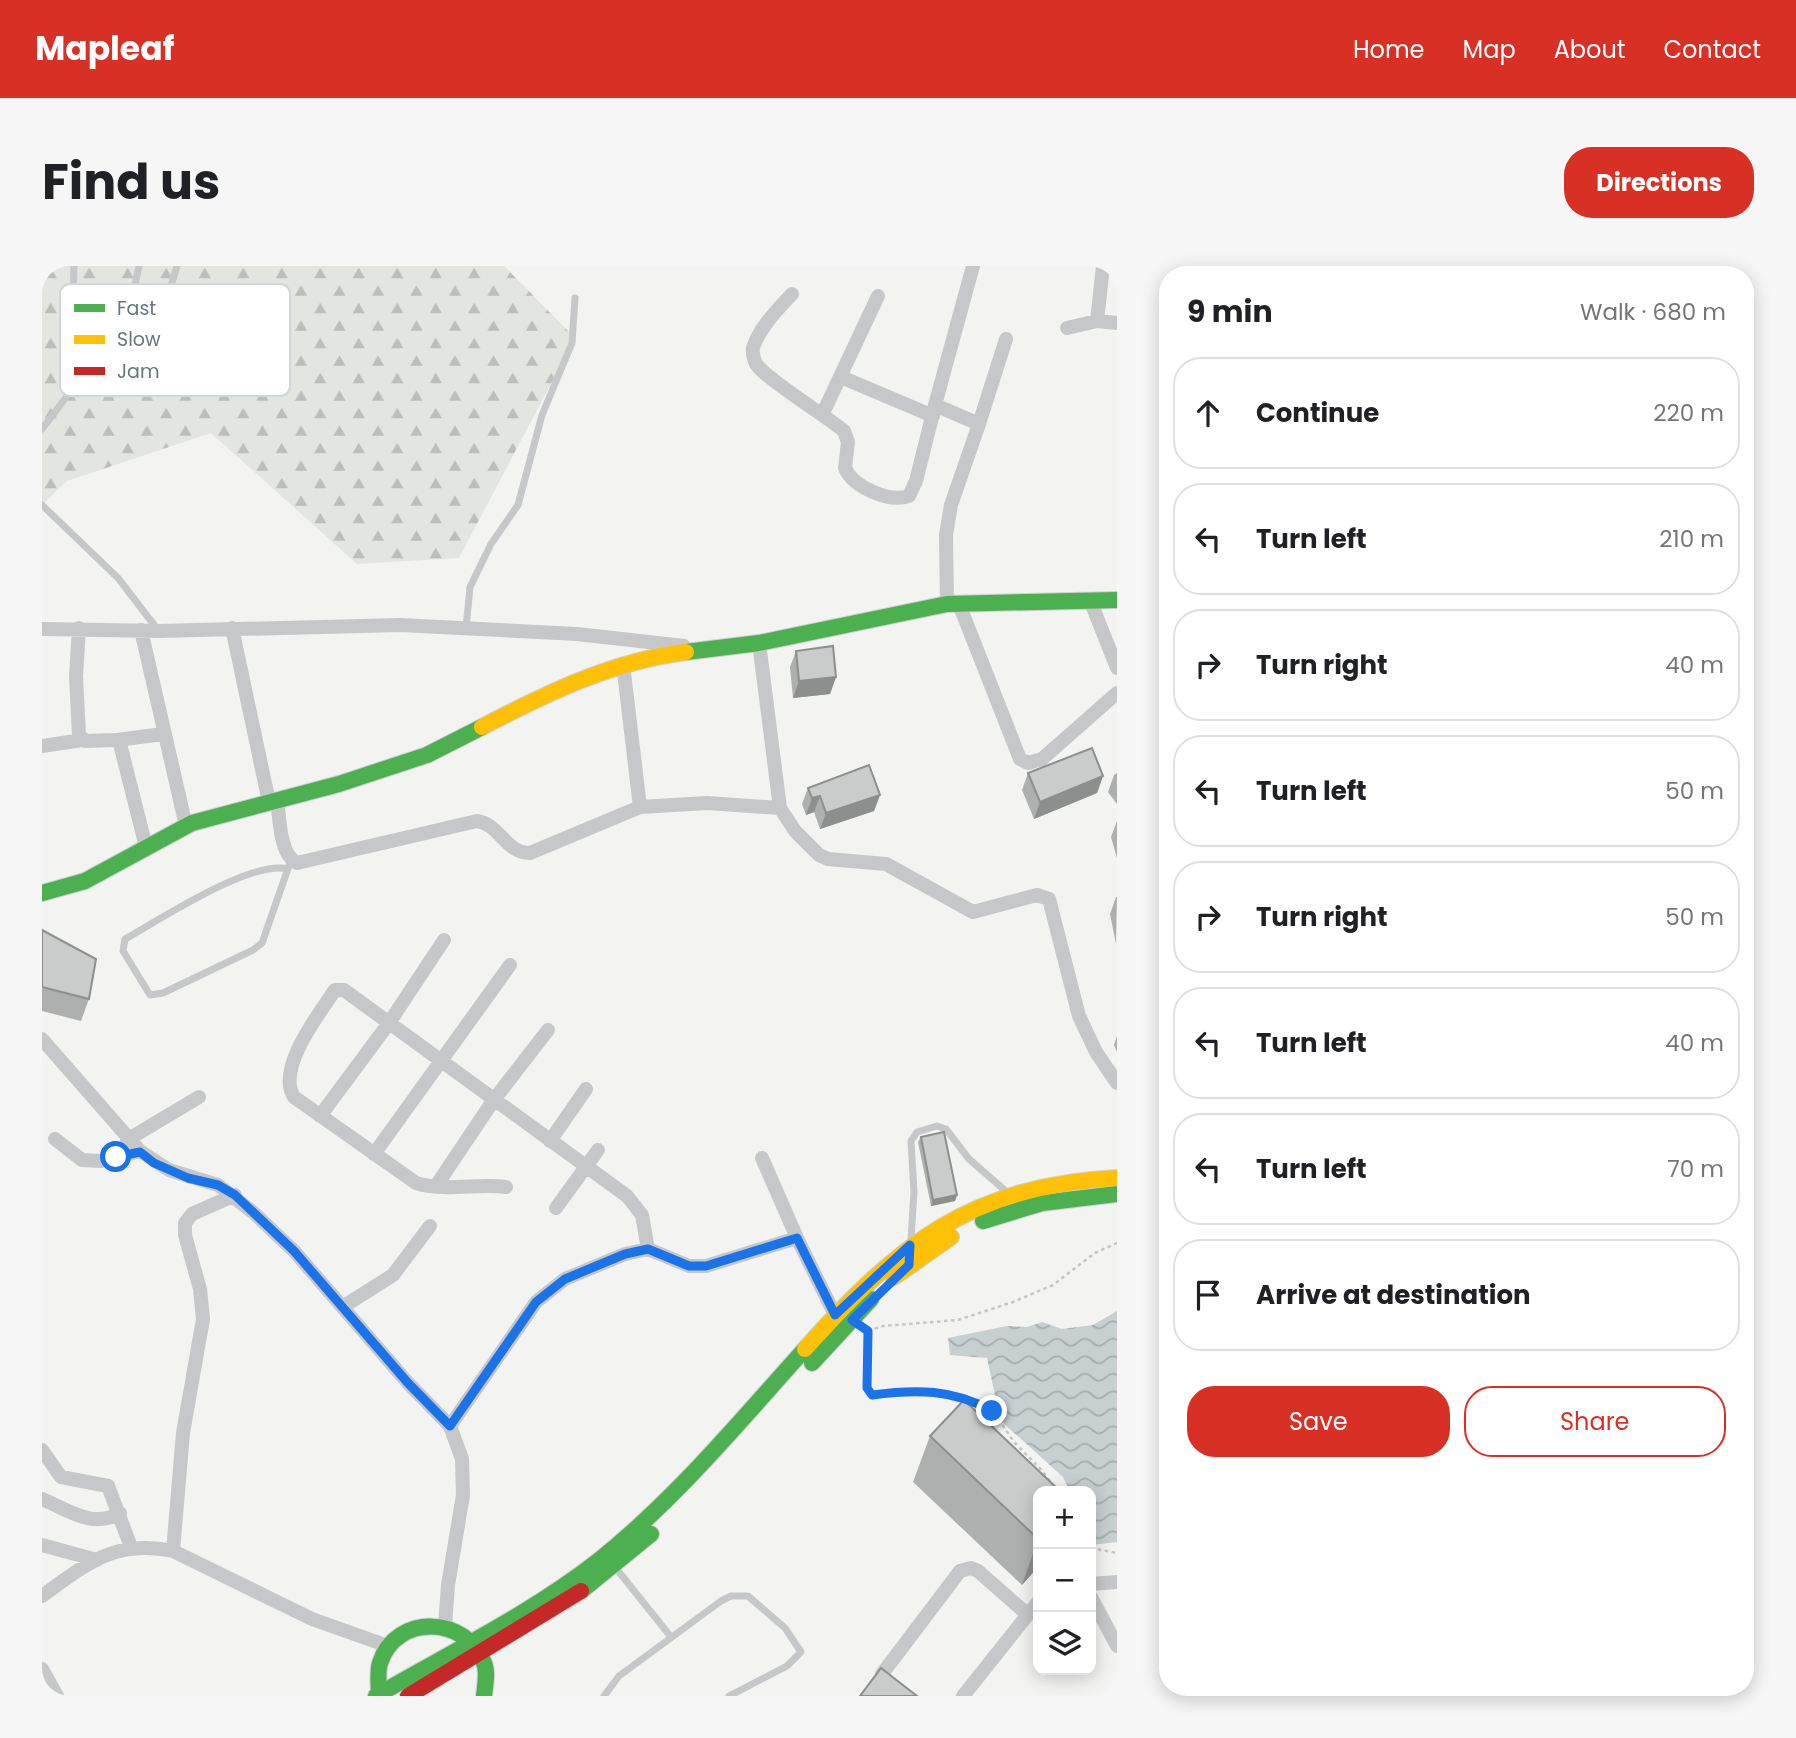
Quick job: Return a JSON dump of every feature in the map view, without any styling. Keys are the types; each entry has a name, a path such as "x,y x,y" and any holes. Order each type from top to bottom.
{"main road":[{"path":"42,894 85,881 186,826 427,755 538,698 623,664 656,656 759,643 953,604 1117,600"},
{"path":"485,1696 486,1669 476,1647 445,1626 413,1627 388,1646 378,1669 378,1695 476,1647 563,1606 615,1567 661,1524 910,1245 951,1220 1012,1195 1061,1183 1117,1178"},
{"path":"408,1696 561,1587 639,1525 844,1318 909,1265 964,1229 1026,1206 1117,1194"}],"street":[{"path":"792,295 764,328 752,349 757,365 823,413 847,436 844,461 848,475 880,494 903,498 913,491 973,266"},
{"path":"1097,321 1103,266"},
{"path":"823,413 877,296"},
{"path":"1067,328 1097,321 1117,323"},
{"path":"1006,339 951,505 946,535 953,604 1020,759 1028,763 1042,759 1117,693"},
{"path":"841,377 934,411 979,424"},
{"path":"1090,600 1117,668"},
{"path":"42,629 159,631 400,625 577,634 707,649"},
{"path":"79,628 76,676 78,725 82,740"},
{"path":"232,628 290,865 477,821 489,825 514,849 530,853 640,807 707,803 780,808"},
{"path":"141,630 186,826"},
{"path":"759,643 780,808 795,831 819,855 828,859 886,864 973,912 1037,895 1049,899 1079,1016 1096,1052 1117,1083"},
{"path":"623,664 640,807"},
{"path":"42,746 163,733"},
{"path":"117,740 146,847"},
{"path":"320,1116 389,1023 444,940"},
{"path":"374,1154 510,965"},
{"path":"506,1187 484,1184 436,1186 416,1183 294,1097 289,1090 291,1062 335,990 344,989 627,1196 642,1215 648,1249"},
{"path":"436,1186 494,1101 548,1030"},
{"path":"42,1039 140,1152 154,1163 188,1178 218,1185 235,1195 294,1251 408,1383 450,1426 462,1459 463,1496 448,1585 445,1626"},
{"path":"550,1141 586,1089"},
{"path":"127,1140 199,1097"},
{"path":"55,1139 82,1160 101,1161 140,1152"},
{"path":"556,1208 598,1150"},
{"path":"762,1158 797,1238 844,1318"},
{"path":"173,1550 183,1433 203,1320 200,1289 185,1235 185,1223 192,1214 235,1195"},
{"path":"344,1306 393,1275 430,1226"},
{"path":"450,1426 516,1329 543,1296 565,1279 625,1254 648,1249 689,1266 706,1266 797,1238"},
{"path":"42,1450 61,1477 108,1486 131,1546"},
{"path":"42,1499 93,1520 108,1520 120,1513"},
{"path":"42,1545 97,1560"},
{"path":"42,1596 110,1552 131,1546 151,1546 173,1550 312,1619 388,1646"},
{"path":"881,1674 960,1571 971,1567 978,1571 1027,1614"},
{"path":"1096,1584 1117,1582"},
{"path":"1096,1606 1117,1646"},
{"path":"962,1696 1033,1607"},
{"path":"42,1670 57,1696"}],"lane":[{"path":"73,284 74,266"},
{"path":"135,284 139,266"},
{"path":"172,284 177,266"},
{"path":"466,628 470,587 491,544 518,505 542,415 572,343 575,299"},
{"path":"42,429 66,396"},
{"path":"42,505 118,578 159,631"},
{"path":"290,865 262,943 253,950 174,988 150,995 123,951 125,939 224,884 277,866 290,865"},
{"path":"909,1265 914,1192 911,1141 917,1132 937,1126 946,1129 968,1159 1026,1206"},
{"path":"615,1567 671,1637"},
{"path":"604,1696 619,1676 671,1637 721,1601 739,1595 761,1604 801,1648 799,1656 788,1666 729,1696"}],"path":[{"path":"844,1318 868,1331 883,1326 958,1320 1013,1302 1053,1285 1095,1253 1117,1243"},
{"path":"868,1331 867,1388 872,1395 941,1391 973,1400 992,1411 1017,1445 1045,1471 1053,1486"},
{"path":"1096,1549 1117,1553"}],"green space":[{"path":"42,266 504,266 575,338 459,558 357,564 211,433 67,481 42,505"}],"water":[{"path":"1117,1311 1117,1542 1096,1544 1096,1486 1068,1486 1063,1477 1002,1422 1003,1403 995,1395 987,1358 950,1355 948,1338 1007,1326 1027,1327 1042,1322 1062,1329 1093,1325"}],"building":[{"path":"833,646 836,677 799,681 796,651"},
{"path":"1092,748 1103,776 1040,802 1028,773"},
{"path":"869,765 880,795 826,813 820,796 812,798 808,788"},
{"path":"42,930 96,959 89,999 42,987"},
{"path":"944,1132 957,1195 933,1200 921,1137"},
{"path":"964,1400 1055,1486 1033,1486 1033,1534 930,1436"},
{"path":"881,1668 917,1696 860,1696"}],"traffic: fast":[{"path":"686,652 759,643 947,604 1117,600"},
{"path":"42,893 85,881 192,823 339,784 427,755 482,727"},
{"path":"983,1221 1042,1203 1117,1194"},
{"path":"812,1363 871,1299"},
{"path":"376,1696 517,1616 598,1561 680,1486 805,1349"},
{"path":"581,1591 651,1534"},
{"path":"379,1696 379,1667 388,1647 401,1635 415,1629 432,1627 448,1629 463,1636 475,1647 485,1667 484,1696"}],"traffic: slow":[{"path":"482,727 581,680 632,663 686,652"},
{"path":"805,1349 873,1279 906,1251 941,1227 978,1208 1019,1193 1065,1183 1117,1178"},
{"path":"894,1277 951,1237"}],"traffic: jam":[{"path":"408,1696 581,1591"}],"route":[{"path":"116,1157 140,1152 154,1163 188,1178 218,1185 235,1195 294,1251 408,1383 450,1426 536,1302 565,1279 625,1254 648,1249 689,1266 706,1266 797,1238 835,1315 879,1271 910,1245 909,1265 888,1282 852,1320 868,1331 867,1388 872,1395 941,1391 973,1400 992,1411"}]}
